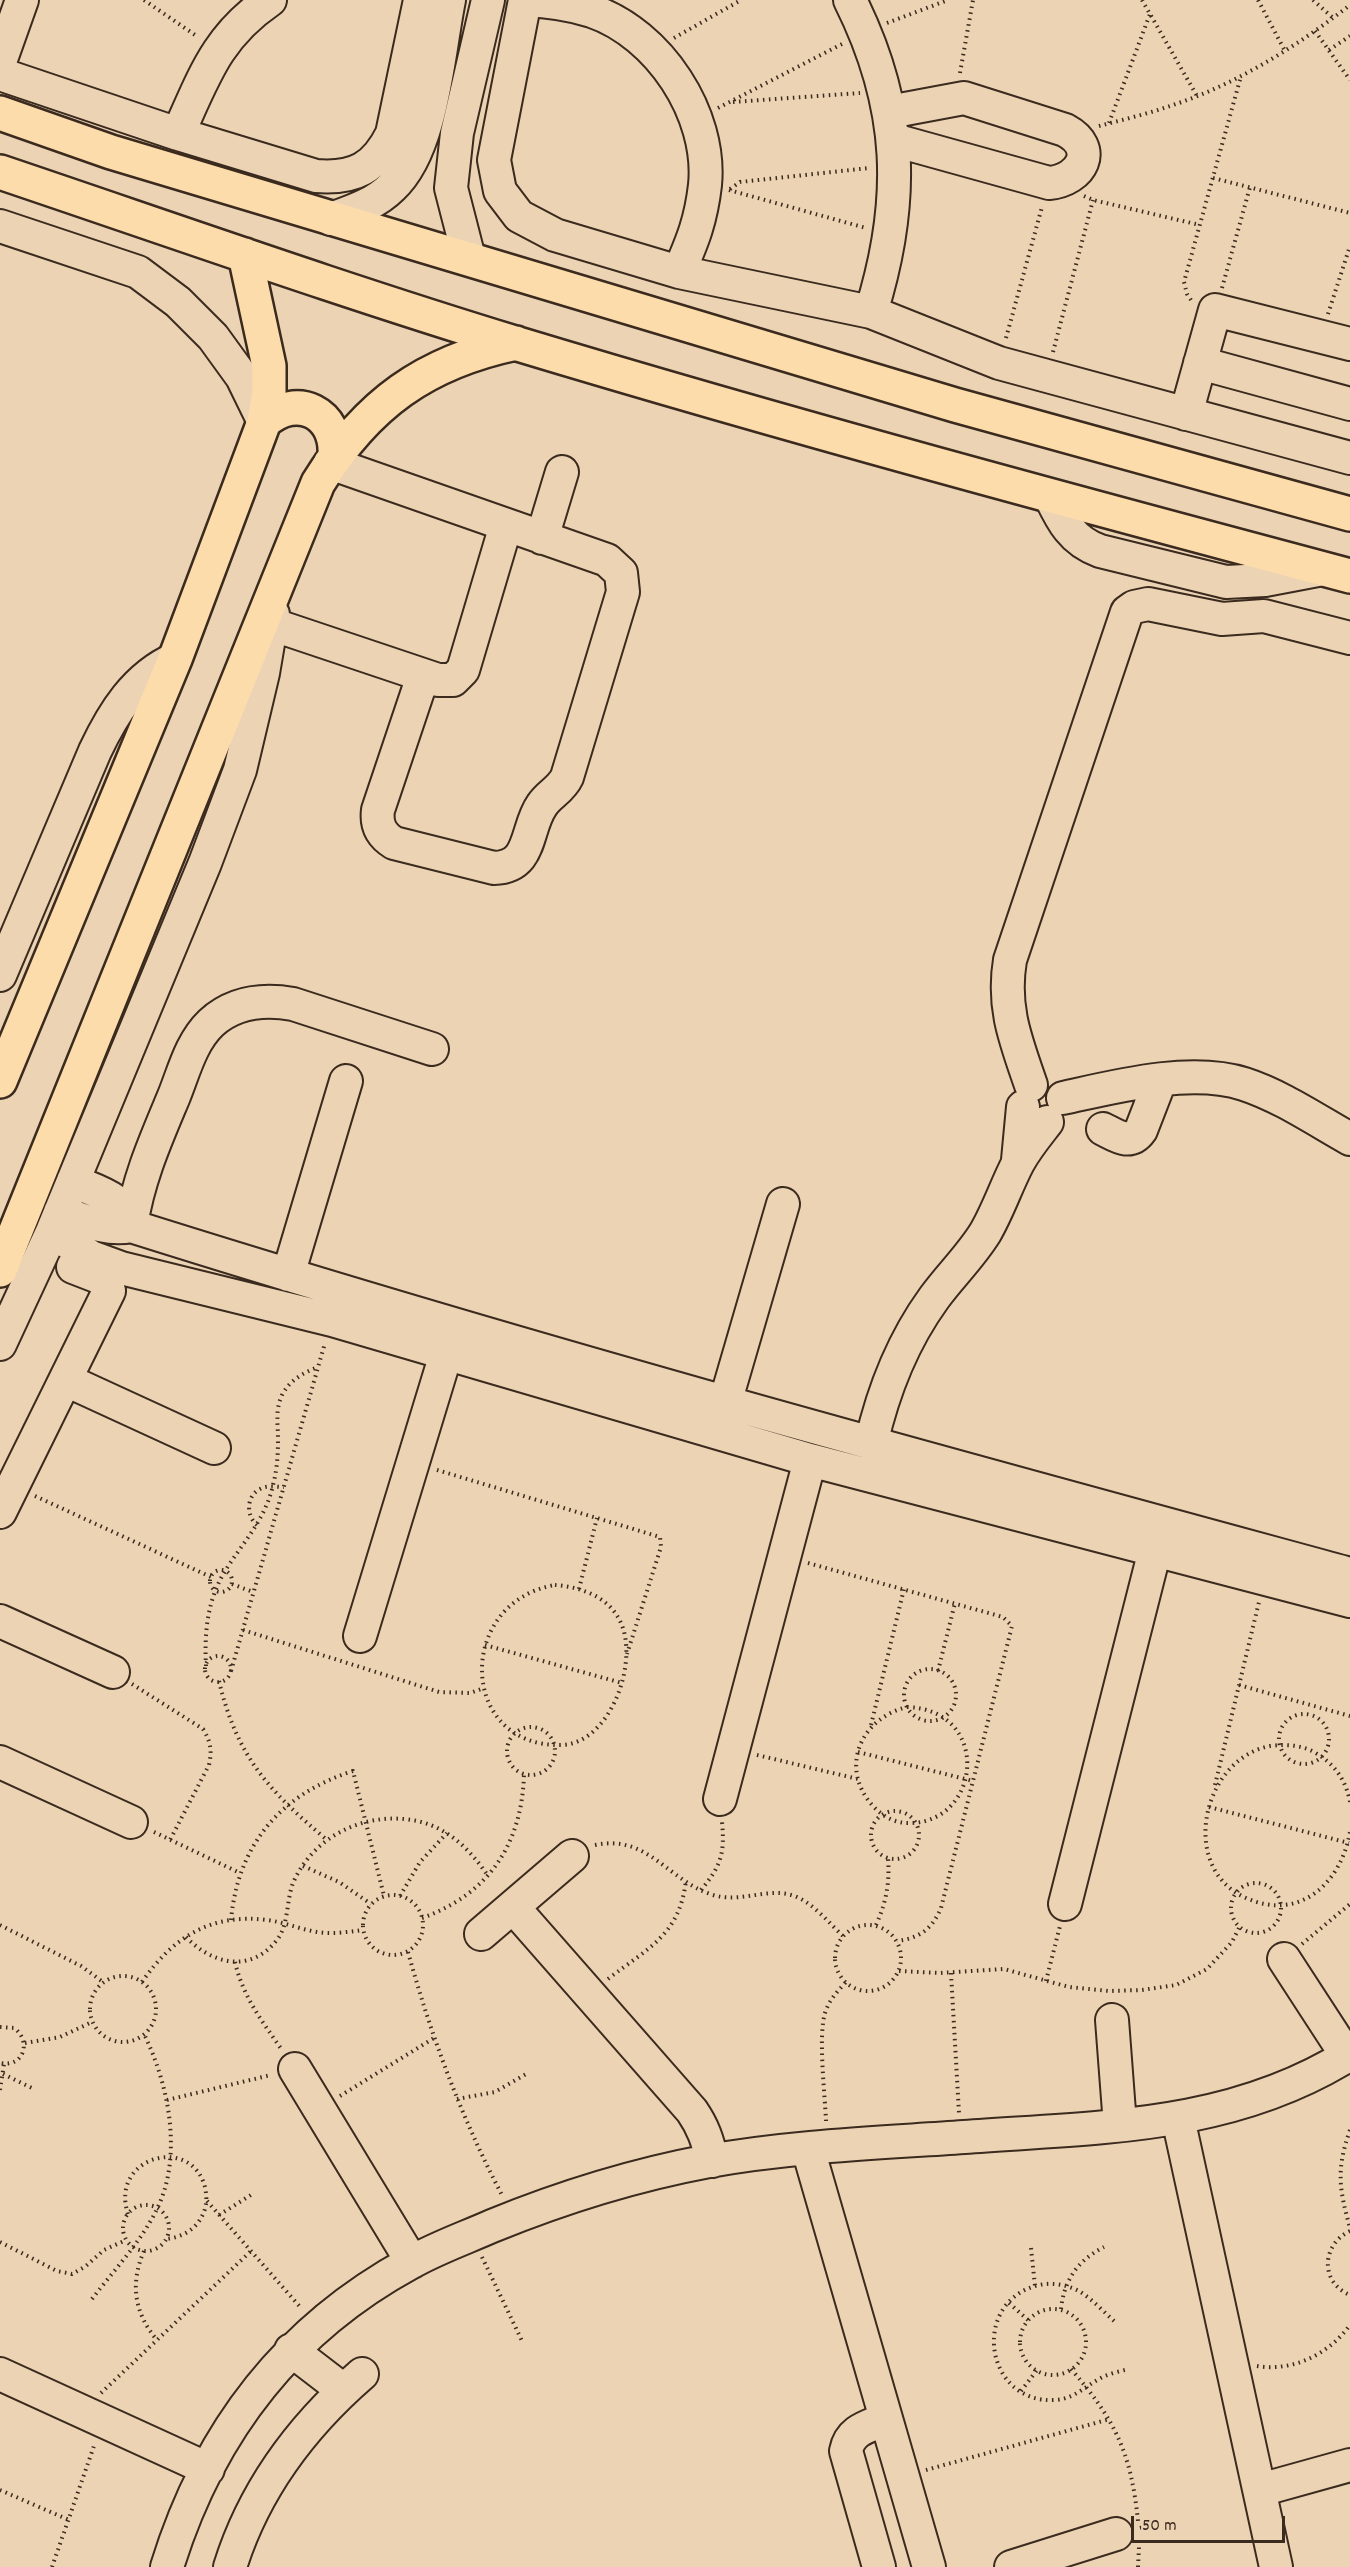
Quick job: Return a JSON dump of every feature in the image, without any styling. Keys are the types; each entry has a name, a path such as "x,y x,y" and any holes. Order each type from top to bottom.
{"main road":[{"path":"0,113 111,152 955,405 1350,514"},
{"path":"0,172 516,343 1050,496 1337,573"},
{"path":"0,1081 175,659 264,422 269,392 269,366 245,255"},
{"path":"0,1270 318,483 332,460 354,432 376,409 418,378 456,360 516,343"},
{"path":"264,422 272,415 290,408 310,410 320,416 333,434 332,460"}],"street":[{"path":"0,62 22,0"},
{"path":"178,134 218,51 248,16 270,0"},
{"path":"331,219 364,207 393,187 414,160 426,127 433,85 420,0"},
{"path":"0,74 178,134 316,176 335,178 354,174 384,151 427,37 449,0"},
{"path":"469,258 451,188 457,133 488,0"},
{"path":"679,272 717,186 705,161 695,119 678,82 653,51 635,35 594,12 557,2 525,0 494,160 500,191 519,216 555,235 679,272 871,312 999,363 1350,458"},
{"path":"850,0 866,32 891,127 895,188 891,235 871,312"},
{"path":"433,85 466,91"},
{"path":"964,98 1072,134 1081,144 1083,157 1078,170 1058,181 891,127 956,99 964,98"},
{"path":"0,226 138,272 178,302 213,337 242,377 264,422"},
{"path":"1186,414 1215,310 1350,344"},
{"path":"1200,363 1350,404"},
{"path":"332,460 607,560 621,573 623,592 567,777 560,789 541,806 521,856 508,866 494,868 394,843 387,839 379,826 378,810 423,676"},
{"path":"542,538 562,472"},
{"path":"1050,496 1072,535 1091,548 1145,563 1226,582 1337,573"},
{"path":"271,624 446,682 460,676 506,525"},
{"path":"1138,608 1125,586 1145,563"},
{"path":"0,1344 73,1181 201,874 240,770 263,673 280,576"},
{"path":"1138,608 1216,618 1254,616 1276,618 1350,638"},
{"path":"871,1444 887,1384 910,1335 936,1296 984,1234 1000,1204 1041,1103 1009,1018 1006,988 1010,960 1138,608"},
{"path":"0,975 95,751 110,721 120,705 146,676 159,666 175,659"},
{"path":"131,1226 142,1174 196,1040 224,1014 250,1003 279,1001 432,1049"},
{"path":"1041,1103 1160,1080 1197,1077 1242,1083 1260,1090 1350,1139"},
{"path":"1103,1130 1126,1139 1136,1137 1141,1130 1160,1080"},
{"path":"288,1275 346,1081"},
{"path":"73,1181 116,1200 124,1207 131,1226"},
{"path":"725,1403 783,1204"},
{"path":"51,1233 131,1226 288,1275 725,1403 1350,1574"},
{"path":"51,1233 76,1249 105,1263 332,1320 810,1460 1350,1601"},
{"path":"7,1499 107,1296 109,1286 51,1233"},
{"path":"360,1636 447,1354"},
{"path":"66,1380 214,1448"},
{"path":"720,1799 810,1460"},
{"path":"1065,1904 1155,1550"},
{"path":"0,1621 113,1672"},
{"path":"0,1762 131,1822"},
{"path":"482,1934 572,1856"},
{"path":"513,1907 692,2111 709,2143 712,2161"},
{"path":"167,2567 179,2529 236,2417 291,2350 317,2326 361,2292 412,2262 548,2202 633,2177 712,2161 817,2148 1120,2125 1179,2118 1222,2110 1286,2088 1348,2055 1284,1959"},
{"path":"1112,2020 1120,2125"},
{"path":"295,2069 412,2262"},
{"path":"1179,2118 1276,2567"},
{"path":"817,2148 886,2420 929,2567"},
{"path":"230,2567 245,2526 278,2467 304,2431 352,2382 291,2350"},
{"path":"0,2374 208,2469"},
{"path":"879,2567 846,2451 853,2434 886,2420"},
{"path":"1260,2490 1350,2465"},
{"path":"1011,2567 1116,2534"}],"path":[{"path":"144,0 218,51"},
{"path":"653,51 741,0"},
{"path":"695,119 866,32 948,0"},
{"path":"956,99 973,0"},
{"path":"1142,0 1197,96"},
{"path":"1258,0 1285,51"},
{"path":"1313,0 1333,18"},
{"path":"1072,134 1171,106 1197,96 1285,51 1350,5"},
{"path":"1109,123 1150,14"},
{"path":"1315,31 1350,80"},
{"path":"1329,50 1350,36"},
{"path":"1240,76 1184,282 1187,294 1192,300 1215,310 1250,187"},
{"path":"729,102 891,127"},
{"path":"717,186 740,182 891,127"},
{"path":"1213,177 1350,213"},
{"path":"999,363 1058,181 1093,200 1200,225"},
{"path":"717,186 891,235"},
{"path":"1047,376 1093,200"},
{"path":"1320,336 1350,246"},
{"path":"318,1367 304,1372 292,1381 283,1393 278,1407 278,1461 273,1487 257,1525 225,1571 216,1590 206,1625 206,1666 208,1677 219,1681 224,1680 231,1671 332,1320"},
{"path":"413,1462 655,1535 662,1542 626,1658 622,1683 609,1712 587,1737 565,1745 554,1745 527,1740 502,1723 485,1696 482,1660 490,1630 499,1617 525,1593 555,1585 579,1589 599,1598 621,1621 626,1640 626,1658"},
{"path":"257,1525 251,1520 248,1510 251,1496 259,1489 284,1487"},
{"path":"7,1499 211,1577"},
{"path":"579,1589 597,1518"},
{"path":"785,1556 1003,1617 1012,1626 941,1908 935,1922 925,1933 912,1940 897,1941"},
{"path":"217,1571 225,1571 230,1574 232,1584 225,1591 216,1590 211,1584 211,1577 217,1571"},
{"path":"1265,1578 1209,1807 1206,1824 1208,1853 1212,1867 1236,1893 1257,1903 1281,1905 1302,1901 1315,1895 1336,1871 1349,1843 1350,1832"},
{"path":"232,1584 253,1592"},
{"path":"871,1727 893,1711 907,1707 921,1708 944,1717 956,1729 967,1753 966,1779 961,1792 948,1807 932,1819 917,1823 892,1820 882,1814 863,1792 858,1779 858,1752 871,1727 904,1589"},
{"path":"938,1671 955,1603"},
{"path":"243,1630 439,1692 470,1693 484,1688"},
{"path":"485,1645 622,1683"},
{"path":"206,1666 208,1661 218,1656 228,1660 231,1671"},
{"path":"923,1671 938,1671 951,1680 956,1696 950,1712 944,1717 937,1720 923,1720 911,1713 904,1693 910,1679 923,1671"},
{"path":"113,1672 203,1729 210,1740 212,1753 209,1765 170,1840"},
{"path":"219,1681 227,1712 243,1749 270,1788 286,1806 327,1840"},
{"path":"1239,1685 1350,1716"},
{"path":"1297,1715 1314,1716 1327,1728 1330,1737 1323,1757 1312,1764 1294,1763 1287,1758 1280,1745 1279,1733 1289,1719 1297,1715"},
{"path":"538,1728 546,1732 554,1745 555,1754 548,1769 540,1774 524,1774 516,1771 507,1756 509,1740 521,1729 538,1728"},
{"path":"1212,1796 1219,1781 1239,1760 1251,1751 1280,1745 1309,1749 1323,1757 1342,1779 1350,1802"},
{"path":"733,1749 858,1779"},
{"path":"858,1752 973,1781"},
{"path":"231,1920 240,1873 261,1833 286,1806 311,1788 353,1771 384,1896"},
{"path":"423,1918 458,1901 488,1876 502,1858 519,1818 524,1774"},
{"path":"701,1890 713,1875 721,1858 724,1840 720,1799"},
{"path":"1209,1807 1349,1843"},
{"path":"888,1811 907,1813 917,1823 920,1837 914,1850 902,1858 888,1858 881,1855 872,1842 872,1826 882,1814 888,1811"},
{"path":"186,1937 200,1951 216,1959 235,1962 251,1959 266,1951 277,1939 285,1924 286,1906 293,1883 303,1866 317,1848 327,1840 342,1830 366,1821 388,1818 413,1820 436,1827 475,1856 488,1876"},
{"path":"131,1822 240,1873"},
{"path":"400,1896 420,1862 447,1833"},
{"path":"572,1856 589,1846 609,1842 628,1845 646,1853 701,1890 728,1898 775,1893 799,1898 817,1911 843,1936"},
{"path":"876,1925 886,1900 888,1858"},
{"path":"303,1866 339,1882 371,1904"},
{"path":"589,1994 665,1934 677,1918 684,1900 686,1880"},
{"path":"1263,1883 1276,1891 1281,1905 1279,1918 1271,1928 1259,1933 1239,1926 1235,1921 1231,1906 1236,1893 1248,1884 1263,1883"},
{"path":"384,1896 400,1896 414,1904 423,1918 423,1926 419,1941 408,1952 392,1956 383,1954 370,1945 363,1930 364,1916 371,1904 384,1896"},
{"path":"1046,1981 1065,1904"},
{"path":"1284,1959 1350,1904"},
{"path":"142,1982 174,1944 219,1922 252,1919 315,1932 339,1933 363,1930"},
{"path":"0,1924 81,1966 103,1982"},
{"path":"876,1925 897,1941 901,1956 899,1971 888,1985 880,1989 862,1990 846,1982 837,1968 836,1952 843,1936 857,1926 876,1925"},
{"path":"899,1971 951,1973 990,1968 1004,1969 1069,1987 1142,1990 1176,1985 1207,1969 1232,1942 1239,1926"},
{"path":"408,1952 434,2038 457,2099 490,2174 513,2217"},
{"path":"167,2100 295,2069 248,2002 235,1962"},
{"path":"951,1973 961,2137"},
{"path":"118,1976 127,1976 142,1982 149,1988 155,2004 154,2020 144,2034 137,2039 119,2042 103,2036 92,2022 90,2013 92,1996 103,1982 118,1976"},
{"path":"817,2148 824,2015 832,1996 846,1982"},
{"path":"25,2043 60,2037 92,2022"},
{"path":"0,2027 14,2028 23,2037 25,2043 24,2050 17,2061 2,2063 3,2074 0,2090"},
{"path":"92,2299 132,2247 158,2208 163,2194 169,2157 170,2125 161,2073 144,2034"},
{"path":"319,2109 434,2038"},
{"path":"457,2099 495,2092 528,2073"},
{"path":"3,2074 34,2089"},
{"path":"1350,2130 1342,2153 1340,2192 1350,2229 1331,2247 1327,2265 1333,2281 1350,2295"},
{"path":"128,2214 124,2196 135,2170 150,2160 169,2157 186,2162 204,2183 206,2201 201,2217 190,2230 166,2239 157,2248 144,2251 132,2247 126,2240 123,2226 128,2214 133,2210 145,2205 158,2208 168,2222 166,2239"},
{"path":"219,2215 251,2195"},
{"path":"206,2201 317,2326"},
{"path":"471,2235 523,2343"},
{"path":"0,2242 57,2271 72,2274 86,2266 104,2250 126,2240"},
{"path":"1061,2309 1066,2286 1081,2262 1104,2247"},
{"path":"1031,2248 1035,2286"},
{"path":"144,2251 138,2266 135,2287 138,2308 146,2327 157,2340"},
{"path":"52,2567 69,2520 93,2416 157,2340 250,2251"},
{"path":"1114,2321 1090,2299 1066,2286 1045,2284 1035,2286 1016,2295 997,2322 993,2344 995,2355 1004,2376 1021,2391 1042,2400 1055,2400 1078,2394 1106,2375 1129,2369"},
{"path":"1009,2303 1028,2320"},
{"path":"1061,2309 1077,2319 1085,2336 1083,2354 1071,2369 1054,2375 1037,2370 1030,2365 1021,2350 1021,2333 1028,2320 1044,2310 1061,2309"},
{"path":"1231,2358 1261,2366 1293,2365 1324,2351 1338,2340 1350,2325"},
{"path":"1071,2369 1110,2419 1125,2450 1139,2528 1138,2567"},
{"path":"1021,2391 1037,2370"},
{"path":"902,2476 1110,2419"},
{"path":"0,2490 69,2520"}]}
